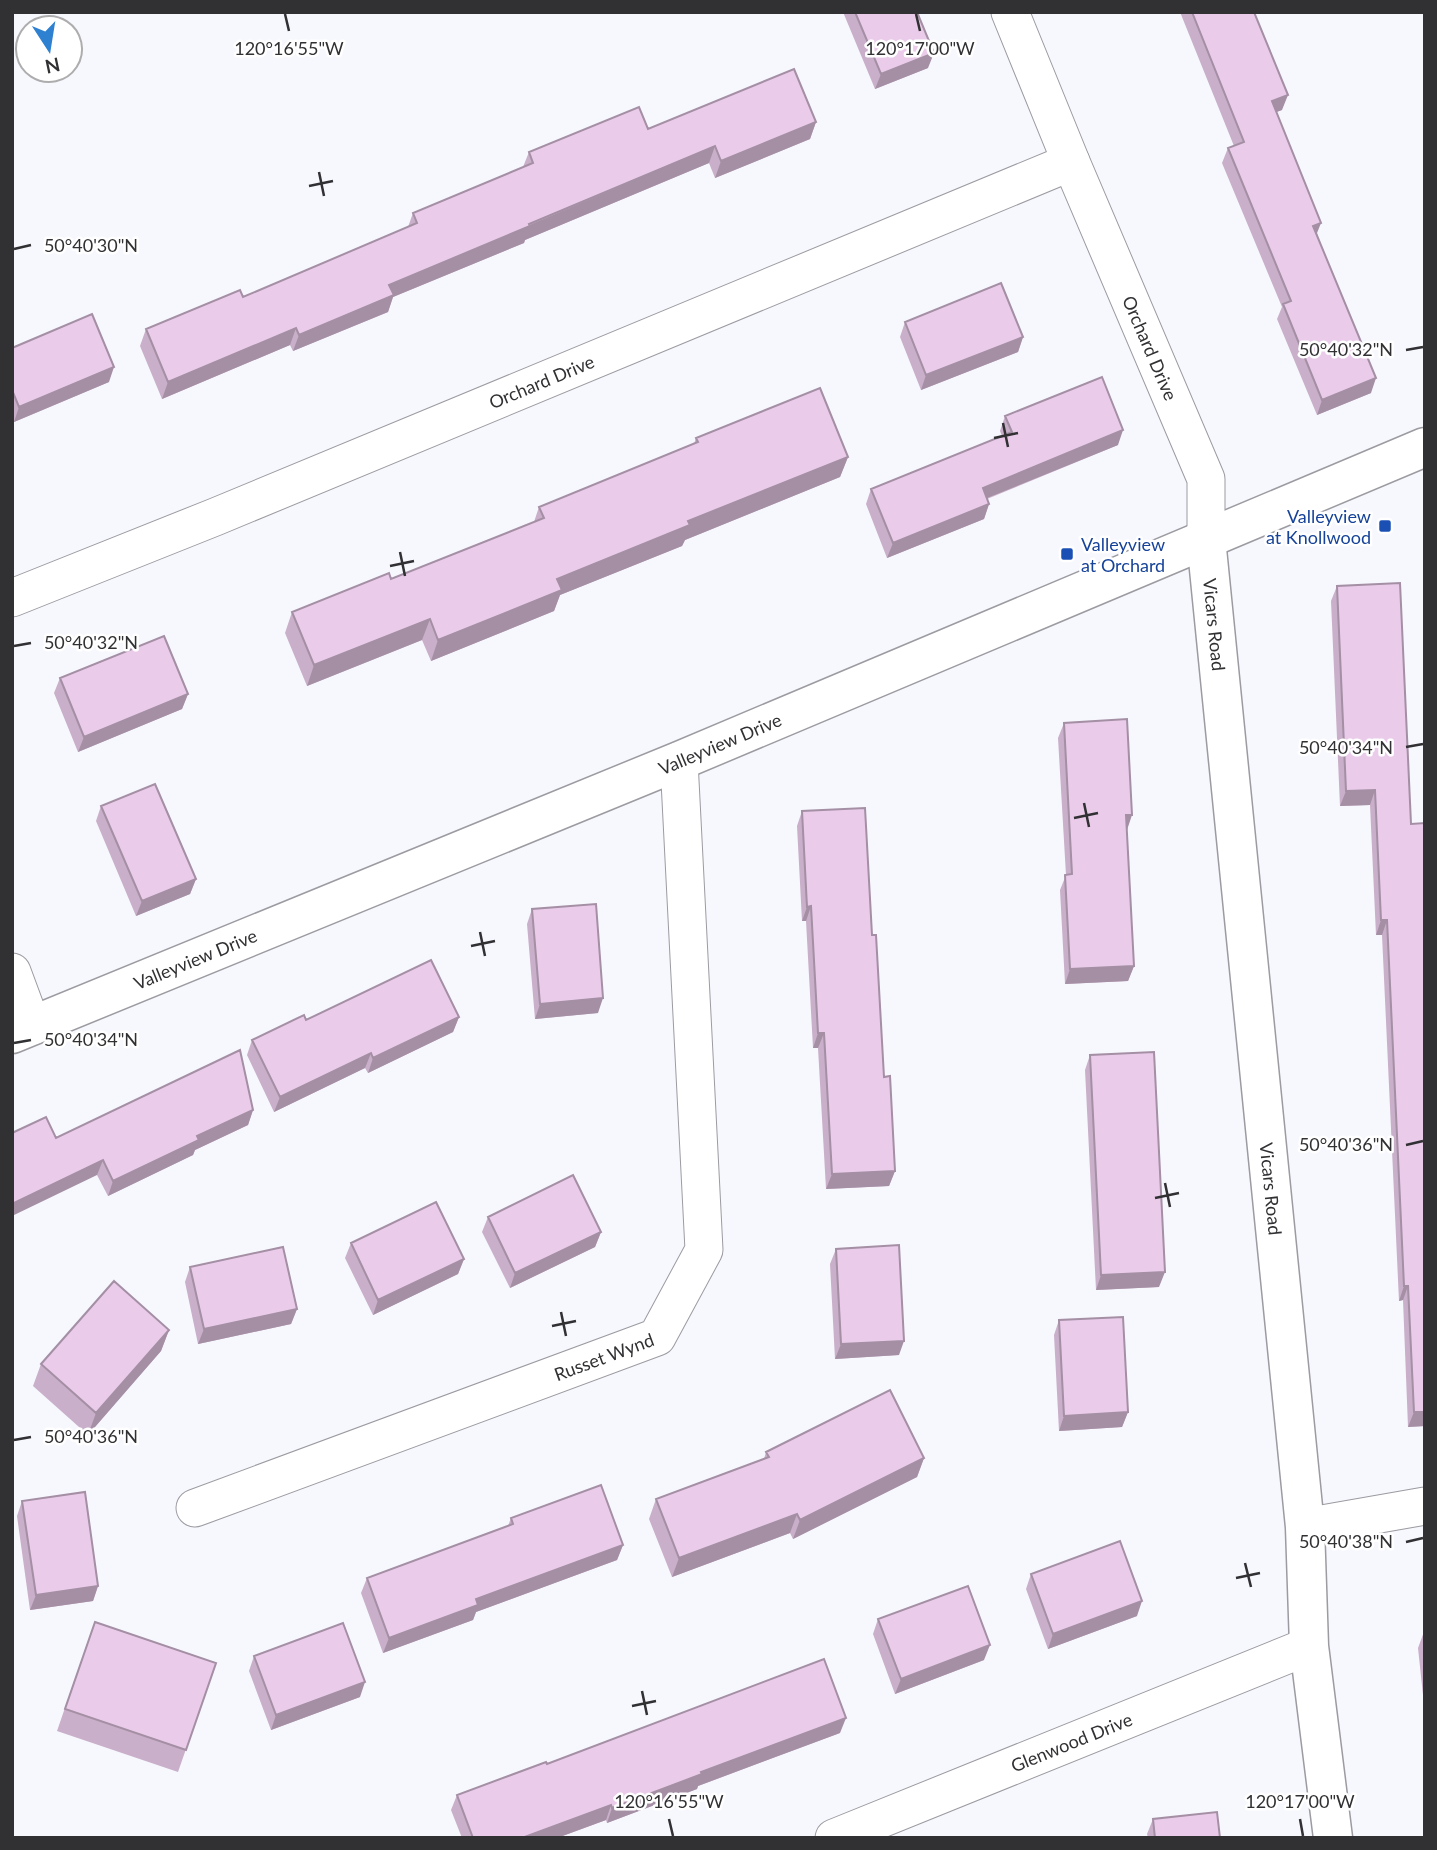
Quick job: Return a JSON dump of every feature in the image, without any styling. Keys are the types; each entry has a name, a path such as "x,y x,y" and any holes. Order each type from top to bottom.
{"street":[{"name":"Orchard Drive","path":"1010,12 1071,163 1206,479 1206,539"},
{"name":"Orchard Drive","path":"12,598 215,517 1071,163"},
{"name":"Valleyview Drive","path":"22,1030 679,761 1425,447"},
{"name":"Vicars Road","path":"1206,539 1305,1527 1309,1646 1333,1838"},
{"name":"Russet Wynd","path":"195,1508 657,1338 704,1250 679,761"},
{"path":"12,972 22,1030"},
{"path":"1305,1527 1425,1506"},
{"name":"Glenwood Drive","path":"834,1838 1309,1646"}],"building":[{"path":"855,12 917,12 934,53 881,74"},
{"path":"1192,12 1254,12 1288,95 1272,101 1321,223 1313,226 1376,378 1322,400 1283,304 1291,301 1228,148 1244,142"},
{"path":"794,69 816,122 721,161 715,146 389,285 394,295 299,335 296,328 168,382 146,329 240,290 243,297 417,223 413,213 533,163 529,152 639,107 648,129"},
{"path":"1001,283 1023,337 926,375 905,322"},
{"path":"92,314 114,367 19,407 12,390 12,348"},
{"path":"1102,377 1123,430 983,488 989,504 893,543 871,489 1012,432 1005,416"},
{"path":"820,388 848,457 688,521 690,525 557,579 562,590 438,640 430,619 314,665 292,612 389,573 391,579 544,518 539,507 698,442 696,438"},
{"path":"1400,583 1411,824 1425,823 1425,1412 1414,1412 1408,1286 1404,1286 1387,920 1381,920 1375,790 1346,791 1337,586"},
{"path":"164,636 188,694 84,737 60,678"},
{"path":"1127,719 1132,815 1126,815 1134,966 1070,969 1065,875 1072,874 1064,723"},
{"path":"155,784 196,879 142,901 101,806"},
{"path":"865,808 872,935 876,935 884,1077 890,1076 895,1171 832,1174 824,1033 818,1033 811,906 807,907 802,811"},
{"path":"596,904 603,998 540,1004 532,909"},
{"path":"431,960 459,1017 373,1058 371,1053 280,1097 252,1040 304,1015 306,1020"},
{"path":"240,1050 253,1110 197,1136 199,1140 113,1181 103,1160 12,1204 12,1133 46,1117 56,1138"},
{"path":"1154,1052 1165,1272 1101,1275 1090,1055"},
{"path":"573,1175 601,1232 515,1273 488,1217"},
{"path":"436,1202 464,1259 378,1300 351,1243"},
{"path":"899,1245 904,1341 841,1344 836,1249"},
{"path":"283,1247 297,1309 204,1329 190,1267"},
{"path":"114,1281 169,1330 96,1413 41,1364"},
{"path":"1123,1317 1128,1412 1064,1416 1059,1320"},
{"path":"890,1390 924,1458 800,1520 797,1514 679,1558 656,1499 769,1457 766,1452"},
{"path":"601,1485 623,1545 476,1599 478,1605 389,1638 367,1578 513,1524 511,1518"},
{"path":"85,1492 98,1586 36,1595 22,1501"},
{"path":"1120,1541 1142,1601 1053,1634 1031,1574"},
{"path":"968,1586 990,1645 901,1679 878,1619"},
{"path":"95,1622 216,1663 186,1750 65,1709"},
{"path":"343,1623 365,1682 276,1715 254,1656"},
{"path":"824,1659 846,1718 612,1808 611,1805 522,1838 473,1838 457,1795 546,1762 547,1764"},
{"path":"1217,1812 1220,1838 1155,1838 1153,1819"}],"place":[{"name":"Valleyview at Knollwood","path":"1385,526"},
{"name":"Valleyview at Orchard","path":"1067,554"}]}
